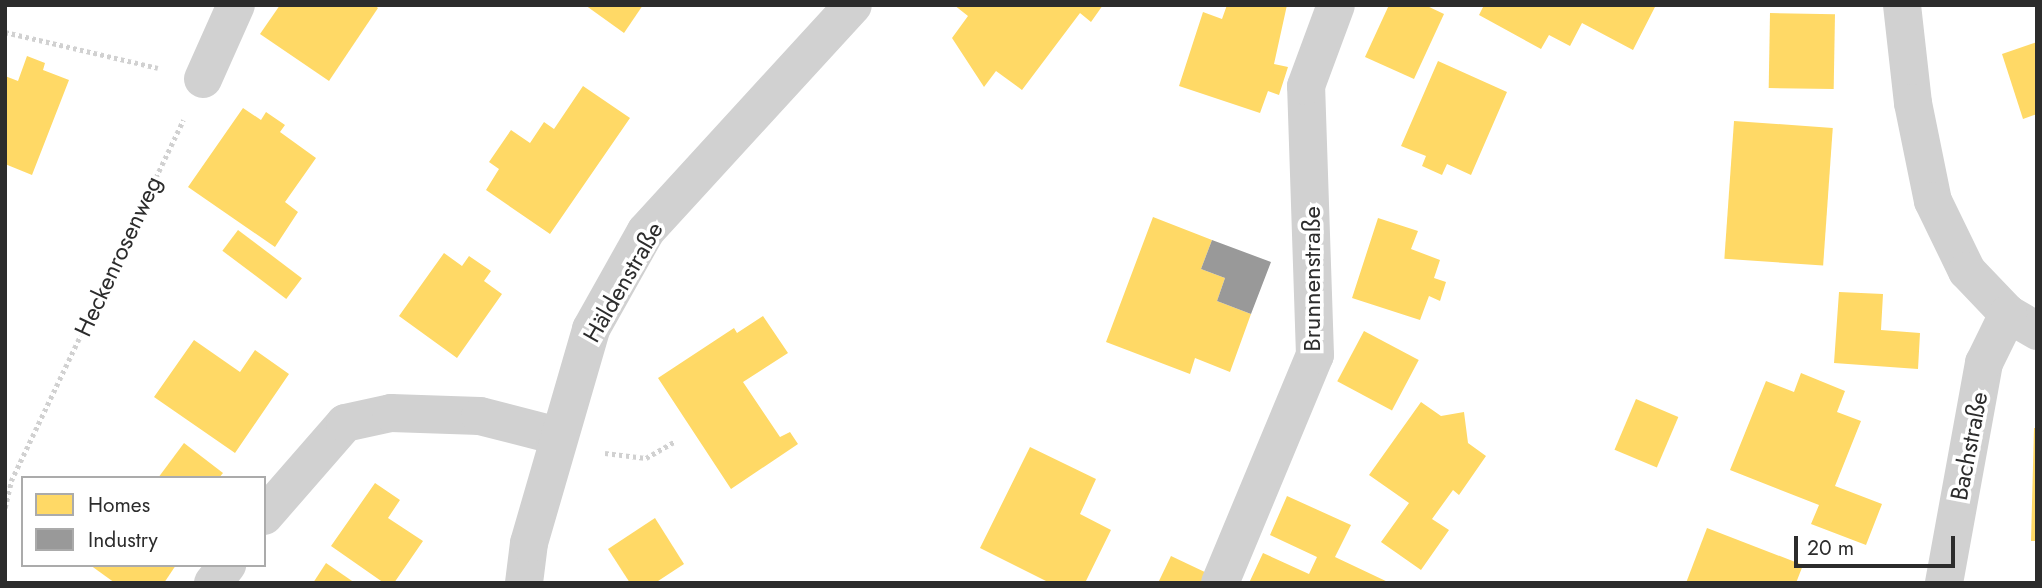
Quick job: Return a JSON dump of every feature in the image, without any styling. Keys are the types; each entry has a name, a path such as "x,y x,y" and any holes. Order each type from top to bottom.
{"street":[{"path":"203,79 236,5"},
{"name":"Häldenstraße","path":"524,583 529,543 591,329 646,231 853,5"},
{"name":"Brunnenstraße","path":"1220,583 1315,355 1307,86 1336,5"},
{"path":"1902,5 1913,103 1933,201 1967,271 2022,323"},
{"name":"Bachstraße","path":"1944,583 1984,363 2022,323"},
{"path":"266,514 345,423 391,413 480,416 558,436"},
{"path":"213,583 225,567"}],"path":[{"path":"5,32 203,79"},
{"name":"Heckenrosenweg","path":"5,508 11,481 203,79"},
{"path":"558,436 604,452 646,458 676,441"}],"building: Homes":[{"path":"280,5 374,5 378,8 329,81 260,34"},
{"path":"585,5 643,5 624,33"},
{"path":"954,5 1103,5 1091,22 1080,13 1022,90 996,71 984,87 952,38 968,16"},
{"path":"1227,5 1287,5 1274,64 1288,67 1279,95 1268,91 1260,113 1179,86 1203,12 1222,19"},
{"path":"1389,5 1425,5 1444,14 1414,79 1365,57"},
{"path":"1484,5 1656,5 1633,50 1582,23 1570,46 1549,35 1541,49 1479,15"},
{"path":"1770,13 1835,14 1834,89 1769,88"},
{"path":"2037,42 2037,114 2023,119 2002,54"},
{"path":"27,56 45,63 43,70 69,80 32,175 5,164 5,76 18,81"},
{"path":"1438,61 1507,92 1471,175 1447,164 1442,175 1422,166 1426,156 1401,146"},
{"path":"583,86 630,118 550,234 486,190 499,169 489,162 511,130 530,143 544,122 554,129"},
{"path":"243,108 261,120 266,112 285,125 280,132 316,158 285,202 298,212 275,247 188,187"},
{"path":"1734,121 1833,128 1823,266 1724,259"},
{"path":"1153,217 1212,240 1201,269 1225,278 1217,301 1251,314 1230,372 1195,358 1190,374 1106,342"},
{"path":"1378,218 1418,231 1411,249 1440,260 1434,278 1446,282 1440,301 1429,296 1420,320 1352,298"},
{"path":"238,230 302,278 286,299 222,251"},
{"path":"444,253 462,266 469,256 491,271 484,281 502,294 457,358 399,316"},
{"path":"1839,292 1883,294 1881,330 1920,333 1918,369 1834,363"},
{"path":"763,316 788,353 743,382 780,437 790,432 798,444 731,489 658,378 734,328 737,333"},
{"path":"1364,331 1419,360 1392,410 1337,381"},
{"path":"194,340 240,372 255,350 289,374 235,453 154,397"},
{"path":"1801,373 1845,391 1837,412 1861,421 1835,486 1882,504 1866,545 1811,524 1819,505 1730,470 1766,381 1794,392"},
{"path":"1636,399 1678,417 1657,468 1615,450"},
{"path":"1421,402 1441,416 1464,412 1468,443 1486,456 1459,495 1453,490 1432,519 1449,530 1421,570 1381,542 1409,503 1369,475"},
{"path":"2034,428 2037,428 2037,541 2031,541"},
{"path":"184,443 223,473 221,476 159,476"},
{"path":"1030,447 1096,479 1080,514 1111,530 1085,583 1050,583 980,548"},
{"path":"375,483 400,500 388,518 423,541 394,583 384,583 331,546"},
{"path":"1287,496 1351,525 1335,557 1390,583 1249,583 1263,553 1309,574 1317,557 1270,535"},
{"path":"655,518 684,564 655,583 630,583 608,549"},
{"path":"1707,528 1803,565 1796,583 1686,583"},
{"path":"1171,556 1209,574 1205,583 1158,583"},
{"path":"326,563 355,583 313,583"},
{"path":"93,567 175,567 164,583 115,583"}],"building: Industry":[{"path":"1212,240 1271,262 1251,314 1217,301 1225,278 1201,269"}]}
